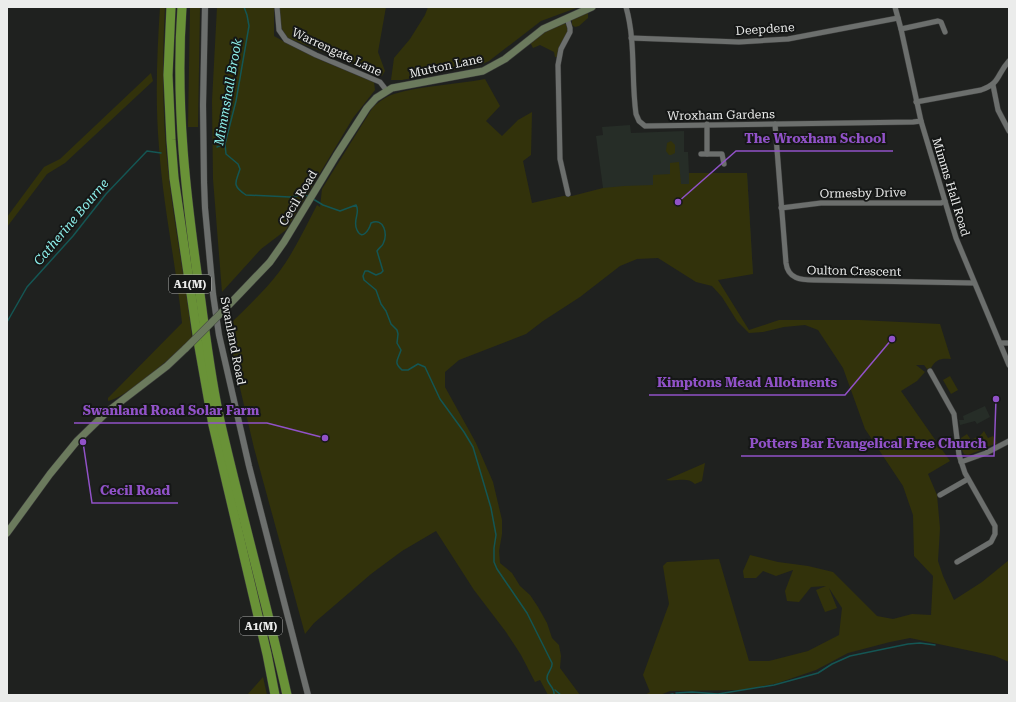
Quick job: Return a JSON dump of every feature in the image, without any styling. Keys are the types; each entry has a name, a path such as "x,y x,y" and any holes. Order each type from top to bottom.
{"highway":[{"name":"A1(M)","path":"171,7 168,75 174,178 198,342 213,425 260,624 275,695"},
{"name":"A1(M)","path":"182,7 179,75 183,154 192,238 206,336 221,424 287,695"}],"main road":[{"name":"Mutton Lane","path":"386,91 401,86 483,71 505,59 543,29 592,7"},
{"name":"Cecil Road","path":"7,533 50,474 77,441 107,412 167,366 270,262 367,108 376,98 386,91"}],"street":[{"name":"Swanland Road","path":"205,7 203,106 204,182 214,301 219,334 249,466 308,695"},
{"name":"Warrengate Lane","path":"277,7 279,30 286,40 316,55 380,82 386,91"},
{"name":"Wroxham Gardens","path":"626,7 629,18 631,38 635,112 642,124 648,126 921,121"},
{"name":"Mimms Hall Road","path":"895,7 921,121 956,238 1009,366"},
{"path":"567,18 570,32 561,49 558,65 560,159 568,194"},
{"name":"Deepdene","path":"631,38 739,42 788,40 898,18"},
{"path":"901,29 942,22 945,32"},
{"path":"916,102 981,90 993,84 1009,61"},
{"path":"993,84 998,110 1009,132"},
{"path":"707,124 707,154"},
{"name":"Oulton Crescent","path":"775,124 786,267 790,274 798,279 814,280 974,283"},
{"path":"701,154 722,154 724,164"},
{"name":"Ormesby Drive","path":"781,208 821,203 945,201"},
{"path":"1000,343 1009,343"},
{"path":"930,371 954,414 961,462 968,479 994,523 995,532 992,540 958,562"},
{"path":"961,462 986,453 1009,441"},
{"path":"940,495 968,479"}],"shaded area":[{"path":"160,7 165,7 163,92 167,157 171,198 192,338 164,363 127,392 108,401 108,398 182,323 163,191 158,129 157,77"},
{"path":"190,7 200,7 198,127 188,127"},
{"path":"217,7 274,7 274,36 310,55 374,82 375,90 353,118 286,230 261,249 222,292 213,179 212,101"},
{"path":"280,7 386,7 378,52 385,71 382,76 288,38 280,20"},
{"path":"428,7 579,7 541,21 489,61 480,65 402,80 391,80 394,58 410,39 425,15"},
{"path":"588,12 588,18 579,26 575,27 572,25 572,19"},
{"path":"563,23 566,24 568,31 560,46 557,57 555,57 554,52 540,45 533,48 530,42 540,34"},
{"path":"151,73 153,81 65,163 47,174 7,227 7,217 44,167 60,159"},
{"path":"485,79 500,106 486,121 502,136 518,120 532,112 531,155 523,161 532,203 563,196 572,196 603,188 653,185 653,175 670,174 670,163 679,162 681,184 689,184 689,173 747,173 753,274 718,280 749,330 779,320 860,320 940,324 951,359 939,360 931,368 927,369 924,365 916,365 925,372 917,381 901,391 950,461 928,474 937,495 940,528 938,561 954,600 982,582 1009,560 1009,662 995,656 910,638 848,653 816,670 778,683 743,690 670,691 660,695 645,695 650,692 643,675 669,604 663,566 667,562 719,559 749,661 769,661 808,651 839,635 842,608 829,588 837,608 825,612 816,590 826,586 811,587 799,602 787,601 785,591 793,570 776,576 763,571 756,578 744,578 743,571 750,555 778,562 808,566 833,572 877,616 893,619 912,614 931,615 933,576 914,556 913,515 903,486 865,429 843,368 818,330 805,325 749,333 737,321 722,297 712,286 696,282 658,258 637,259 620,266 580,297 526,334 459,360 445,372 445,387 476,443 493,482 502,520 502,534 499,551 500,563 512,573 520,586 530,595 538,607 547,623 552,638 559,645 561,656 560,668 580,695 548,695 540,680 535,682 521,655 506,632 474,590 436,531 402,551 371,574 314,623 305,634 254,448 226,328 266,287 290,256 317,205 320,207 322,189 373,107 388,96 405,91"},
{"path":"630,125 631,133 684,131 684,152 688,152 689,173 747,173 753,274 603,188 596,136 603,135 602,127"},
{"path":"671,141 675,145 675,153 669,155 666,151 667,143"},
{"path":"950,376 958,390 951,394 943,380"},
{"path":"985,406 990,417 977,424 975,421 960,425 959,420 964,420 963,416"},
{"path":"984,431 988,438 993,436 997,443 985,448 979,437"},
{"path":"967,434 971,440 977,437 984,449 968,455 964,454 962,450 961,438"},
{"path":"705,463 702,481 695,484 688,480 666,480"},
{"path":"263,677 267,695 247,695"}],"waterway":[{"name":"Mimmshall Brook","path":"244,7 249,26 236,101 225,144 226,154 238,164 240,169 236,180 236,186 246,195 290,197 302,195 308,196"},
{"name":"Catherine Bourne","path":"217,147 224,144"},
{"name":"Catherine Bourne","path":"7,322 27,287 73,236 106,194 147,151 161,153"},
{"name":"Mimmshall Brook","path":"313,199 323,205 340,211 356,205 358,211 355,223 357,230 361,235 369,229 371,223 379,222 384,228 385,236 383,245 377,251 383,271 376,275 365,271 363,276 364,280 376,290 391,324 397,330 397,343 401,350 397,361 398,365 402,370 408,370 418,364 425,367 440,399 473,447 491,508 496,535 494,562 497,569 527,613 552,663 552,667 547,678 554,695"},
{"path":"676,693 692,692 718,694 774,685 818,673 832,664 850,656 908,644 920,643 935,645"},
{"name":"Mimmshall Brook","path":"555,690 561,695"},
{"path":"668,695 673,694"}],"place":[{"name":"The Wroxham School","path":"678,202"},
{"name":"Kimptons Mead Allotments","path":"892,339"},
{"name":"Potters Bar Evangelical Free Church","path":"996,399"},
{"name":"Swanland Road Solar Farm","path":"325,438"},
{"name":"Cecil Road","path":"83,442"}]}
